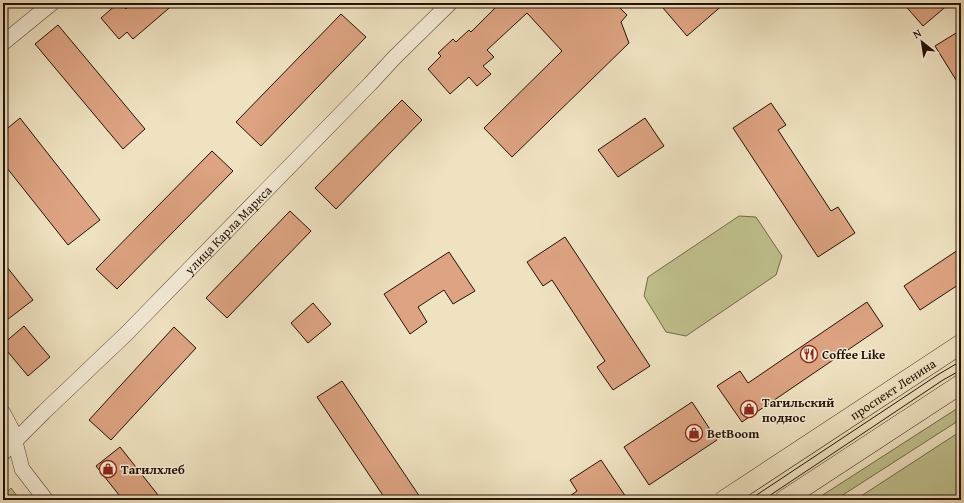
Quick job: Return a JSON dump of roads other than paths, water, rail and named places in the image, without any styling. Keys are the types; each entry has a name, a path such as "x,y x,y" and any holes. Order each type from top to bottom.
{"main road":[{"name":"проспект Ленина","path":"724,500 961,344"},
{"path":"784,500 961,384"}],"street":[{"path":"3,43 52,3"},
{"name":"улица Карла Маркса","path":"3,453 126,334 394,58 450,3"},
{"path":"3,413 12,430 22,469 46,500"}],"tram line":[{"path":"749,500 961,361"},
{"path":"763,500 943,380 961,370"}],"place":[{"name":"Coffee Like","path":"809,354"},
{"name":"Тагильский поднос","path":"749,409"},
{"name":"BetBoom","path":"694,433"},
{"name":"Тагилхлеб","path":"108,469"}]}
